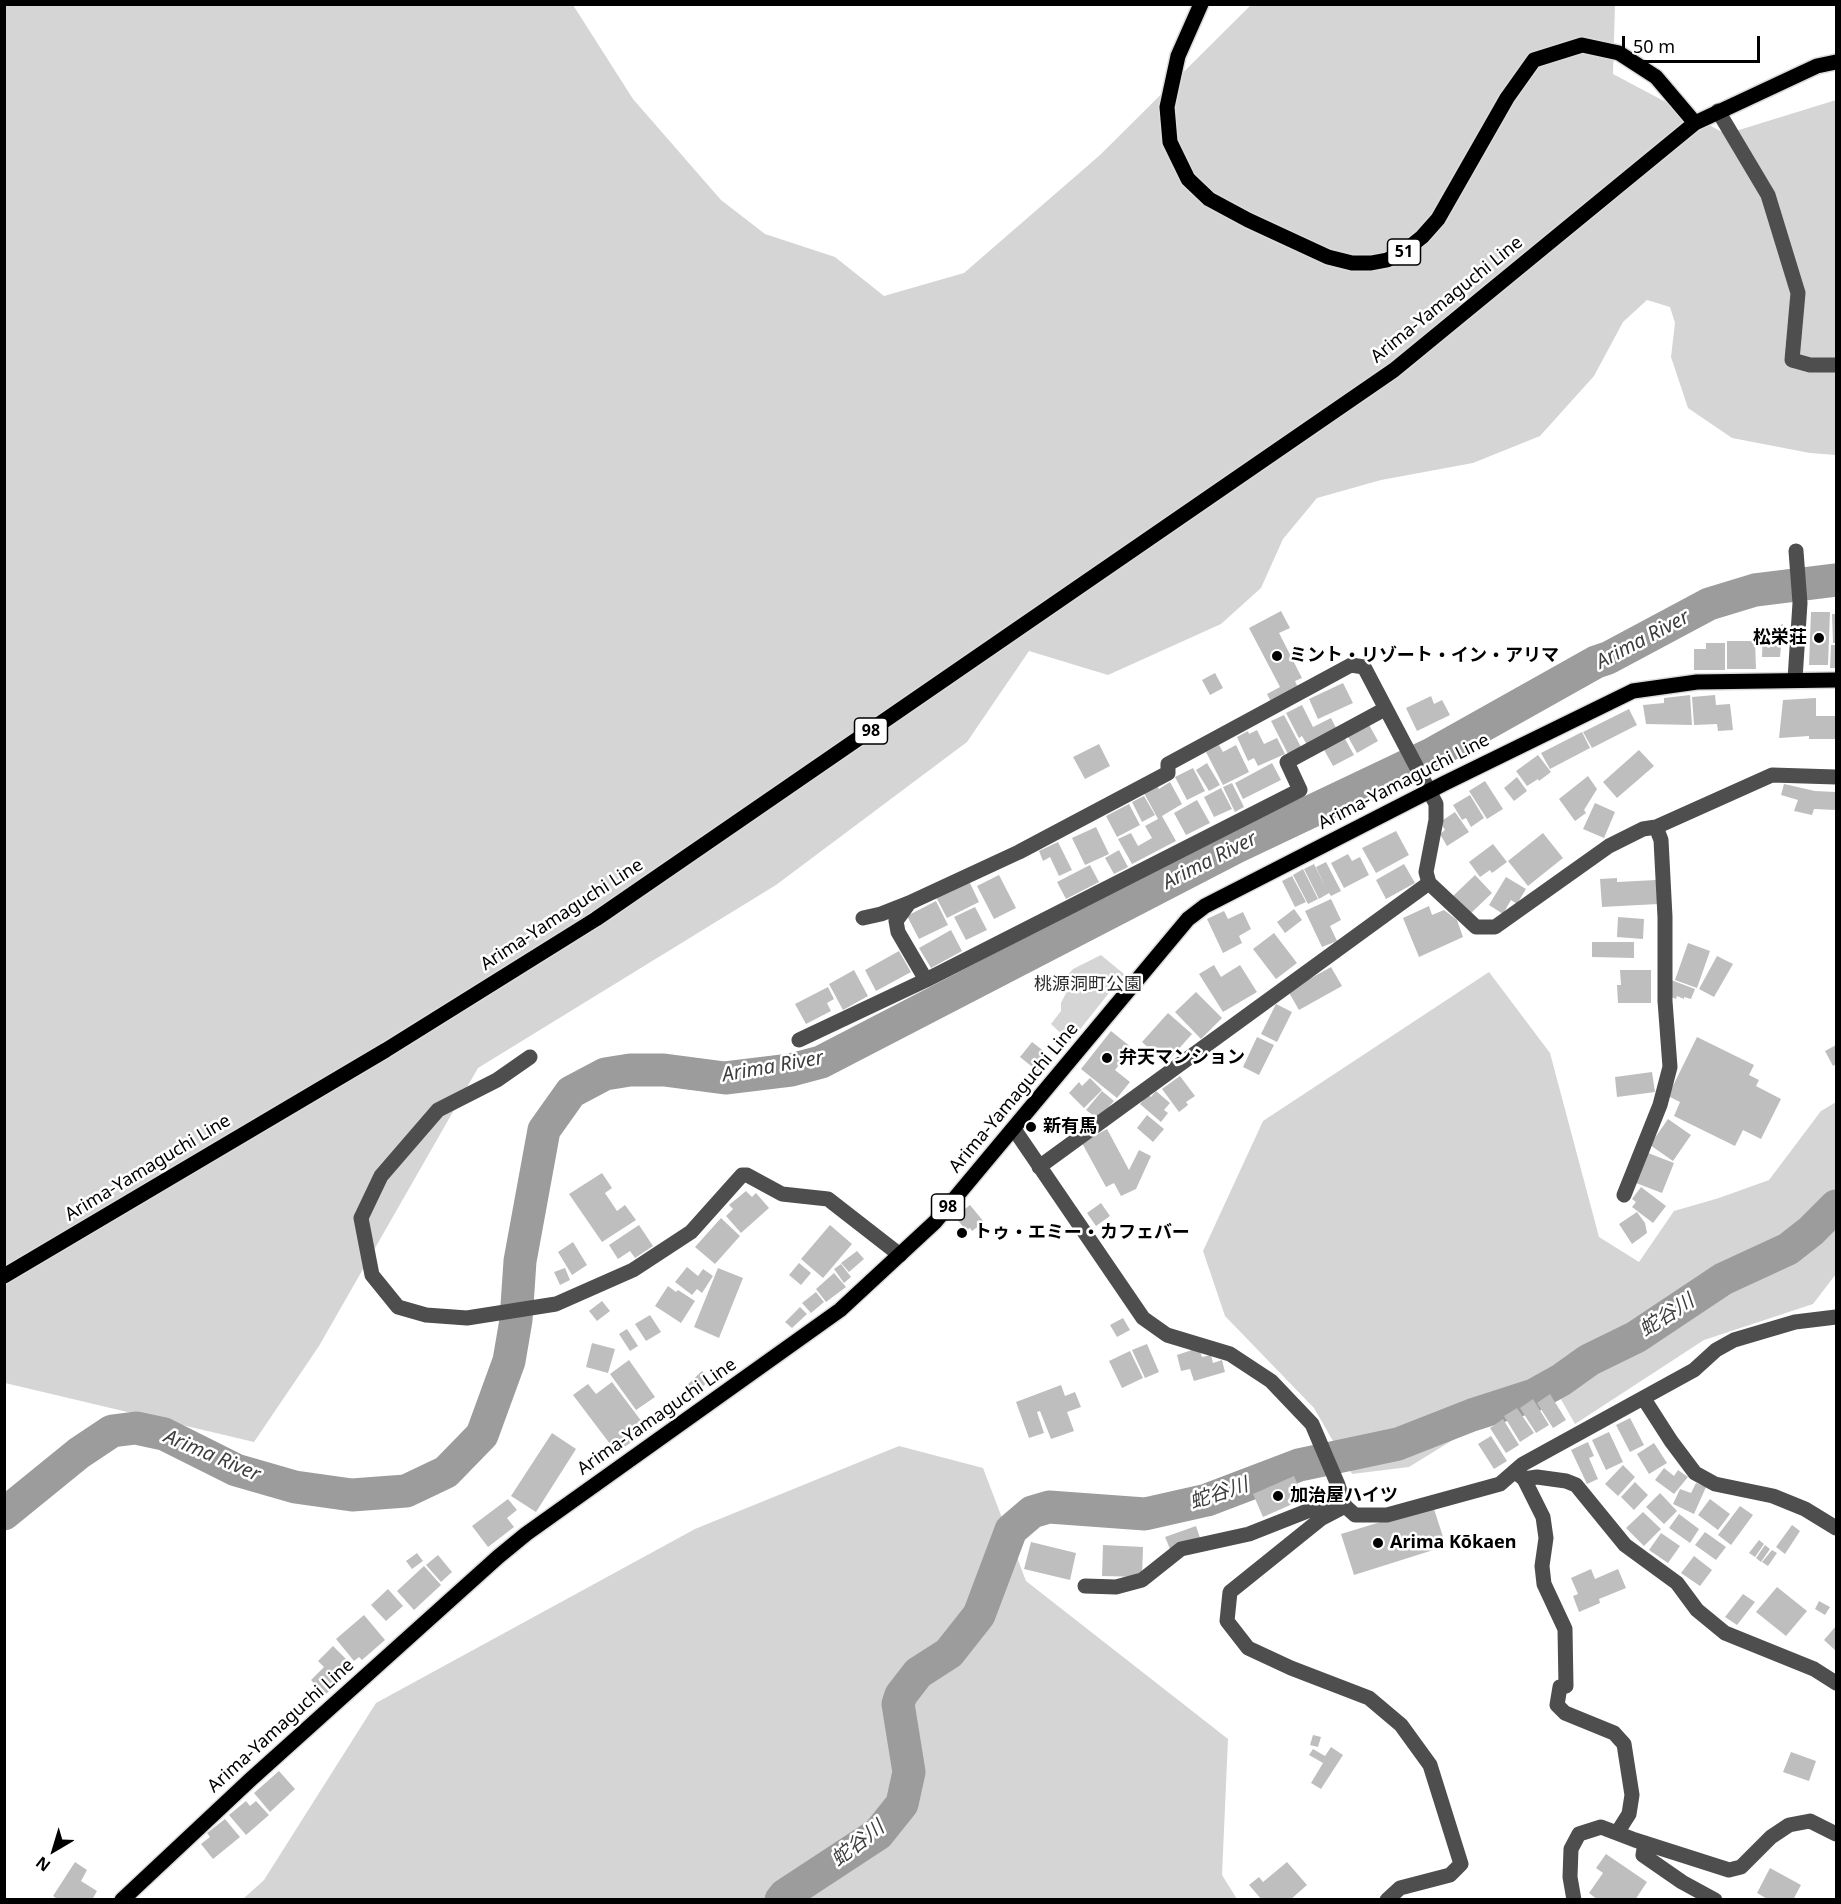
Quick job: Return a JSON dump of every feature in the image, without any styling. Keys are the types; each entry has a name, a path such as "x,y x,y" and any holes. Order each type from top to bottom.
{"main road":[{"name":"51","path":"1200,4 1179,56 1167,107 1170,142 1188,179 1209,199 1248,220 1328,257 1352,263 1387,260 1402,253 1422,237 1438,219 1507,98 1534,60 1582,45 1619,53 1656,77 1695,123"},
{"name":"Arima-Yamaguchi Line","path":"4,1276 406,1038 596,919 1394,370 1695,123 1816,66 1836,62"},
{"name":"Arima-Yamaguchi Line","path":"122,1899 250,1780 498,1557 526,1534 840,1310 900,1255 935,1222 1188,919 1212,902 1426,785 1633,691 1697,682 1836,680"}],"street":[{"path":"1718,111 1768,195 1798,293 1792,360 1810,365 1836,365"},
{"path":"1795,679 1800,603 1796,554"},
{"path":"863,918 909,903 1019,852 1168,773 1168,764 1351,665 1364,667 1436,804 1436,820 1426,872 1429,883 1476,927 1495,927 1609,846 1643,829 1656,827 1772,775 1836,777"},
{"path":"799,1040 927,980 1300,790 1287,762 1385,709"},
{"path":"1624,1195 1660,1105 1670,1067 1665,1000 1665,917 1661,840 1656,827"},
{"path":"1039,1167 1429,883"},
{"path":"909,903 896,921 898,932 927,980"},
{"path":"530,1057 497,1080 438,1110 381,1176 361,1218 372,1275 398,1307 426,1315 467,1318 556,1304 633,1270 691,1232 742,1175 747,1174 782,1194 828,1199 900,1255"},
{"path":"1014,1129 1143,1318 1167,1335 1230,1354 1271,1382 1312,1424 1342,1497 1355,1515 1387,1515 1500,1485 1519,1475 1566,1481 1576,1485 1625,1545 1677,1584 1697,1610 1725,1633 1814,1669 1836,1683"},
{"path":"1519,1475 1523,1464 1694,1370 1716,1350 1734,1340 1795,1322 1836,1317"},
{"path":"1644,1399 1695,1473 1715,1484 1773,1496 1805,1509 1836,1528"},
{"path":"1519,1475 1544,1516 1546,1538 1542,1566 1544,1584 1565,1629 1566,1686 1560,1687 1557,1705 1565,1713 1614,1733 1624,1744 1632,1796 1629,1814 1617,1833"},
{"path":"1085,1586 1116,1587 1142,1580 1181,1550 1249,1534 1342,1497"},
{"path":"1342,1497 1322,1518 1230,1592 1227,1621 1248,1648 1291,1668 1369,1698 1401,1725 1430,1765 1461,1864 1450,1875 1400,1888 1387,1899"},
{"path":"1574,1899 1570,1877 1571,1849 1579,1834 1601,1827 1729,1870 1741,1867 1771,1837 1789,1824 1810,1821 1836,1834"},
{"path":"1645,1843 1643,1855 1682,1882 1715,1899"}],"green space":[{"path":"5,5 573,5 633,99 721,200 765,234 835,257 884,296 964,273 1100,155 1251,5 1615,5 1613,74 1726,134 1836,100 1836,455 1810,453 1732,438 1688,408 1671,357 1675,323 1670,307 1647,300 1623,322 1594,376 1540,436 1473,463 1381,480 1317,498 1283,539 1261,588 1221,624 1108,675 1029,651 967,742 776,885 478,1068 319,1346 254,1442 5,1383"},
{"name":"桃源洞町公園","path":"1101,955 1124,974 1070,1042 1051,1024 1061,1011 1061,1003 1067,991 1063,985 1073,969"},
{"path":"1489,972 1550,1053 1599,1237 1639,1262 1674,1211 1769,1180 1821,1111 1836,1102 1836,1274 1813,1304 1704,1340 1575,1424 1550,1380 1409,1467 1352,1474 1314,1408 1225,1316 1203,1251 1263,1121"},
{"path":"899,1446 983,1468 1026,1581 1228,1739 1222,1875 1237,1899 243,1899 264,1880 376,1703 695,1529"}],"building":[{"name":"ミント・リゾート・イン・アリマ","path":"1281,611 1290,628 1279,633 1302,678 1295,681 1299,690 1272,704 1267,694 1280,687 1249,628"},
{"name":"松栄荘","path":"1811,612 1830,612 1828,665 1809,665"},
{"path":"1832,614 1836,614 1836,643 1833,643"},
{"path":"1783,624 1780,657 1762,657 1763,631"},
{"path":"1727,641 1755,641 1756,669 1727,669"},
{"path":"1706,643 1725,643 1725,670 1694,670 1694,649 1706,649"},
{"path":"1831,645 1836,645 1836,668 1830,668"},
{"path":"1215,673 1223,688 1210,695 1202,680"},
{"path":"1343,683 1353,703 1318,719 1309,699"},
{"path":"1690,695 1692,725 1646,724 1643,705 1664,703 1664,698"},
{"path":"1715,695 1716,705 1730,704 1733,730 1718,731 1717,724 1694,725 1692,697"},
{"path":"1431,696 1434,704 1442,700 1450,715 1417,731 1406,708"},
{"path":"1816,698 1816,716 1836,716 1836,739 1809,739 1809,736 1779,738 1783,700"},
{"path":"1302,705 1313,727 1331,718 1337,730 1307,745 1302,736 1299,738 1286,713"},
{"path":"1629,709 1637,725 1592,748 1583,732"},
{"path":"1284,715 1301,747 1288,754 1271,721"},
{"path":"1368,723 1378,741 1357,753 1347,735"},
{"path":"1257,730 1264,744 1277,738 1285,754 1258,766 1254,758 1248,761 1237,737 1248,731 1249,734"},
{"path":"1582,732 1590,748 1550,769 1541,753"},
{"path":"1344,737 1354,755 1333,766 1323,748"},
{"path":"1099,744 1110,766 1085,779 1073,757"},
{"path":"1219,745 1223,752 1236,745 1249,772 1223,785 1206,752"},
{"path":"1639,750 1654,766 1617,798 1603,782"},
{"path":"1538,755 1551,772 1527,786 1516,771"},
{"path":"1207,763 1220,785 1209,791 1196,770"},
{"path":"1272,763 1281,780 1243,799 1235,783"},
{"path":"1193,768 1205,791 1187,800 1175,777"},
{"path":"1588,776 1597,789 1584,810 1586,813 1575,821 1559,799"},
{"path":"1517,777 1527,791 1514,801 1504,788"},
{"path":"1485,781 1503,809 1487,819 1469,791"},
{"path":"1170,782 1182,804 1162,816 1176,841 1132,864 1118,839 1131,833 1138,846 1152,838 1145,826 1158,819 1144,793 1157,786 1159,789"},
{"path":"1232,783 1244,807 1235,812 1223,787"},
{"path":"1784,784 1815,791 1836,792 1836,810 1814,809 1812,815 1794,811 1798,800 1781,795"},
{"path":"1221,788 1232,809 1214,817 1204,797"},
{"path":"1470,795 1484,818 1471,827 1466,818 1462,820 1453,805"},
{"path":"1144,796 1155,815 1142,822 1132,802"},
{"path":"1197,800 1210,823 1186,835 1174,813"},
{"path":"1595,803 1615,812 1604,838 1583,829"},
{"path":"1129,804 1140,825 1117,837 1106,816"},
{"path":"1455,812 1469,832 1447,846 1440,834 1445,830 1440,822"},
{"path":"1096,827 1109,854 1085,865 1072,838"},
{"path":"1396,831 1409,855 1376,873 1362,848"},
{"path":"1543,833 1563,858 1528,886 1508,861"},
{"path":"1058,842 1072,870 1059,876 1050,857 1043,861 1039,851"},
{"path":"1493,844 1507,862 1492,873 1490,870 1480,877 1469,862"},
{"path":"1119,850 1128,867 1114,874 1105,858"},
{"path":"1348,854 1352,861 1360,857 1369,875 1344,888 1331,863"},
{"path":"1326,862 1341,891 1331,896 1329,893 1319,899 1304,869 1314,864 1326,888 1316,867"},
{"path":"1404,864 1415,883 1386,899 1376,880"},
{"path":"1090,865 1099,882 1066,899 1057,882"},
{"path":"1303,869 1318,899 1308,904 1293,875"},
{"path":"999,875 1016,908 994,919 977,886"},
{"path":"1475,875 1492,893 1469,915 1452,897"},
{"path":"1292,876 1306,902 1295,907 1282,881"},
{"path":"1506,877 1526,889 1517,904 1511,900 1503,914 1489,905"},
{"path":"1617,878 1617,882 1656,880 1658,904 1602,907 1600,879"},
{"path":"969,881 979,902 947,918 936,897"},
{"path":"1331,899 1341,920 1330,926 1337,941 1322,947 1305,911"},
{"path":"936,901 948,925 919,939 907,916"},
{"path":"1429,906 1432,915 1444,910 1457,920 1463,937 1419,957 1403,918"},
{"path":"975,907 987,930 966,940 954,917"},
{"path":"1294,909 1302,920 1285,933 1277,922"},
{"path":"1224,911 1228,919 1243,912 1251,929 1239,936 1242,943 1223,953 1207,919"},
{"path":"1618,917 1644,919 1643,939 1617,937"},
{"path":"951,930 962,951 931,968 919,948"},
{"path":"1274,933 1297,963 1276,979 1253,949"},
{"path":"1592,942 1634,942 1634,958 1592,957"},
{"path":"1688,943 1710,951 1697,988 1675,980"},
{"path":"899,951 911,972 876,991 865,970"},
{"path":"1717,956 1733,964 1714,997 1699,989"},
{"path":"1214,965 1221,977 1240,965 1257,992 1223,1012 1199,974"},
{"path":"1331,967 1342,986 1299,1010 1288,991"},
{"path":"854,970 868,996 843,1010 829,984"},
{"path":"1620,970 1651,970 1651,1003 1618,1003 1617,985 1621,985"},
{"path":"1671,980 1695,989 1691,999 1677,996 1676,999 1666,995"},
{"path":"828,987 834,999 827,1003 831,1011 806,1024 795,1004"},
{"path":"1196,992 1222,1018 1201,1039 1175,1012"},
{"path":"1276,1004 1292,1012 1277,1042 1261,1034"},
{"path":"1168,1013 1192,1034 1167,1062 1142,1042"},
{"name":"弁天マンション","path":"1111,1031 1132,1048 1115,1070 1130,1082 1117,1098 1081,1069"},
{"path":"1257,1037 1274,1045 1259,1075 1243,1067"},
{"path":"1697,1037 1754,1065 1749,1075 1759,1080 1756,1086 1781,1099 1761,1139 1743,1130 1735,1146 1674,1116 1680,1102 1668,1096"},
{"path":"1032,1042 1045,1052 1041,1057 1048,1062 1040,1073 1020,1057"},
{"path":"1836,1045 1836,1064 1833,1066 1825,1051"},
{"path":"1652,1072 1655,1092 1617,1097 1615,1077"},
{"path":"1180,1076 1195,1096 1186,1102 1188,1105 1179,1112 1162,1089"},
{"path":"1090,1078 1102,1090 1084,1108 1069,1093 1079,1082 1082,1086"},
{"path":"1102,1091 1114,1101 1098,1119 1086,1110"},
{"path":"1156,1091 1170,1103 1164,1110 1168,1113 1161,1122 1140,1104 1148,1094 1151,1097"},
{"path":"1147,1115 1164,1129 1153,1142 1137,1128"},
{"path":"1668,1119 1691,1135 1673,1161 1650,1145"},
{"path":"1107,1129 1129,1170 1139,1150 1151,1156 1136,1189 1121,1196 1114,1183 1106,1187 1082,1143"},
{"path":"1648,1153 1674,1163 1662,1193 1636,1183"},
{"path":"602,1173 612,1188 605,1193 617,1211 625,1205 636,1220 602,1242 569,1194"},
{"path":"1641,1187 1666,1206 1653,1223 1632,1207 1636,1202 1632,1199"},
{"path":"746,1191 752,1197 756,1193 769,1208 741,1233 726,1216 733,1209 729,1205"},
{"path":"1101,1203 1110,1216 1096,1226 1087,1213"},
{"path":"970,1205 984,1222 972,1231 970,1228 966,1230 955,1217"},
{"path":"1637,1212 1645,1223 1647,1233 1632,1244 1619,1224"},
{"path":"721,1218 740,1236 715,1264 695,1247"},
{"path":"639,1225 653,1246 635,1258 630,1251 618,1259 609,1245"},
{"path":"830,1225 852,1244 823,1278 801,1259"},
{"path":"573,1242 587,1265 572,1275 558,1252"},
{"path":"857,1251 864,1259 849,1272 841,1263"},
{"path":"799,1263 811,1273 801,1285 789,1275"},
{"path":"841,1264 851,1277 844,1283 834,1269"},
{"path":"687,1267 698,1276 703,1269 713,1276 702,1293 697,1289 692,1295 675,1282"},
{"path":"565,1268 570,1280 560,1285 554,1272"},
{"path":"718,1268 743,1278 719,1338 694,1327"},
{"path":"834,1273 846,1287 826,1302 816,1289"},
{"path":"668,1286 695,1301 681,1323 655,1306"},
{"path":"816,1292 824,1302 811,1313 802,1303"},
{"path":"602,1301 610,1311 597,1321 589,1311"},
{"path":"800,1307 807,1314 792,1328 785,1322"},
{"path":"650,1315 661,1332 646,1341 635,1324"},
{"path":"1123,1318 1130,1330 1117,1337 1110,1325"},
{"path":"627,1329 638,1346 630,1351 619,1334"},
{"path":"592,1343 615,1349 608,1373 586,1367"},
{"path":"1147,1344 1159,1372 1145,1378 1132,1350"},
{"path":"1195,1349 1200,1351 1202,1357 1211,1355 1213,1363 1222,1360 1225,1372 1194,1381 1190,1369 1181,1371 1177,1355"},
{"path":"1130,1351 1143,1378 1122,1388 1109,1361"},
{"path":"629,1360 655,1397 636,1410 610,1374"},
{"path":"702,1371 710,1380 695,1393 687,1385"},
{"path":"612,1382 648,1430 623,1448 617,1439 610,1444 573,1395 588,1384 596,1394"},
{"path":"1061,1385 1065,1396 1075,1392 1081,1407 1067,1412 1074,1431 1051,1439 1040,1411 1037,1412 1044,1433 1029,1438 1016,1402"},
{"path":"1550,1394 1566,1420 1553,1428 1537,1403"},
{"path":"1533,1399 1549,1425 1536,1433 1520,1408"},
{"path":"1517,1408 1534,1433 1520,1442 1504,1416"},
{"path":"1630,1418 1644,1445 1630,1452 1616,1425"},
{"path":"1503,1419 1519,1445 1506,1453 1490,1428"},
{"path":"1609,1432 1623,1462 1606,1470 1592,1440"},
{"path":"552,1433 576,1449 536,1512 511,1496"},
{"path":"1491,1436 1507,1461 1494,1469 1478,1444"},
{"path":"1588,1442 1594,1456 1589,1458 1598,1479 1587,1484 1571,1450"},
{"path":"1654,1443 1667,1463 1649,1474 1637,1454"},
{"path":"1623,1465 1635,1477 1618,1496 1605,1484"},
{"path":"1664,1468 1674,1476 1678,1470 1688,1477 1674,1494 1655,1480"},
{"name":"加治屋ハイツ","path":"1294,1476 1304,1499 1263,1517 1253,1494"},
{"path":"1635,1482 1648,1495 1634,1510 1621,1497"},
{"path":"1696,1483 1706,1487 1694,1514 1673,1504 1680,1489 1691,1493"},
{"path":"1660,1493 1677,1511 1664,1524 1646,1507"},
{"path":"508,1499 517,1510 507,1518 514,1527 488,1547 472,1526"},
{"path":"1710,1499 1730,1514 1718,1530 1698,1515"},
{"path":"1433,1506 1446,1546 1354,1575 1341,1534"},
{"path":"1740,1506 1753,1515 1731,1545 1718,1535"},
{"path":"1643,1512 1661,1529 1644,1546 1626,1528"},
{"path":"1679,1514 1699,1529 1690,1543 1669,1528"},
{"path":"1792,1525 1800,1531 1785,1554 1776,1547"},
{"path":"1196,1526 1200,1538 1170,1549 1165,1537"},
{"path":"1705,1532 1726,1547 1716,1560 1695,1545"},
{"path":"1661,1533 1680,1546 1668,1563 1649,1550"},
{"path":"1759,1540 1764,1544 1755,1557 1749,1553"},
{"path":"1031,1542 1076,1553 1070,1580 1024,1569"},
{"path":"1103,1545 1143,1547 1142,1577 1102,1576"},
{"path":"1765,1545 1770,1549 1761,1562 1756,1558"},
{"path":"1772,1550 1777,1553 1768,1566 1762,1562"},
{"path":"417,1553 423,1561 412,1569 406,1561"},
{"path":"438,1555 452,1572 441,1582 426,1565"},
{"path":"1694,1556 1712,1570 1700,1586 1681,1573"},
{"path":"424,1566 441,1585 414,1610 397,1591"},
{"path":"1591,1569 1595,1579 1618,1569 1626,1588 1599,1599 1600,1603 1579,1612 1573,1596 1578,1594 1571,1578"},
{"path":"1777,1587 1807,1611 1786,1636 1756,1612"},
{"path":"388,1589 403,1606 386,1621 371,1605"},
{"path":"1743,1594 1755,1602 1737,1625 1725,1617"},
{"path":"1819,1601 1830,1607 1825,1615 1815,1609"},
{"path":"364,1615 385,1640 362,1660 359,1657 354,1661 336,1639"},
{"path":"1836,1626 1836,1651 1824,1640"},
{"path":"333,1646 354,1667 325,1695 311,1680 324,1667 318,1661"},
{"path":"1313,1735 1321,1737 1318,1747 1310,1745"},
{"path":"1331,1747 1343,1755 1321,1789 1311,1783 1323,1763 1309,1755 1313,1749 1325,1756"},
{"path":"1791,1752 1816,1761 1809,1781 1783,1772"},
{"path":"279,1771 295,1789 270,1812 254,1793"},
{"path":"246,1801 250,1806 256,1801 269,1815 246,1835 229,1815"},
{"path":"225,1819 240,1837 213,1859 201,1844 210,1837 207,1833"},
{"path":"1606,1854 1647,1882 1635,1900 1598,1900 1589,1893 1603,1873 1596,1868"},
{"path":"75,1862 87,1870 81,1881 97,1891 92,1900 59,1900 53,1896"},
{"path":"1287,1862 1307,1885 1290,1900 1262,1900 1249,1885 1259,1877 1263,1882"},
{"path":"1770,1868 1801,1885 1793,1900 1769,1900 1757,1893"}],"waterway":[{"name":"Arima River","path":"4,1514 79,1453 112,1431 136,1428 164,1434 236,1470 295,1487 352,1495 406,1491 446,1472 482,1435 509,1361 516,1320 520,1261 544,1130 571,1092 605,1074 630,1070 664,1070 725,1078 791,1070 821,1062 1236,847 1432,754 1596,662 1608,658 1709,604 1755,590 1836,580"},
{"name":"蛇谷川","path":"781,1900 785,1895 878,1834 902,1804 909,1772 898,1704 901,1695 918,1673 949,1653 979,1615 1011,1530 1032,1512 1049,1507 1145,1514 1207,1500 1299,1465 1398,1444 1472,1415 1534,1395 1561,1380 1589,1360 1636,1337 1723,1279 1788,1249 1811,1231 1836,1206"}],"place":[{"name":"松栄荘","path":"1819,638"},
{"name":"ミント・リゾート・イン・アリマ","path":"1277,656"},
{"name":"弁天マンション","path":"1107,1058"},
{"name":"新有馬","path":"1031,1127"},
{"name":"トゥ・エミー・カフェバー","path":"962,1233"},
{"name":"加治屋ハイツ","path":"1278,1496"},
{"name":"Arima Kōkaen","path":"1378,1543"}]}
